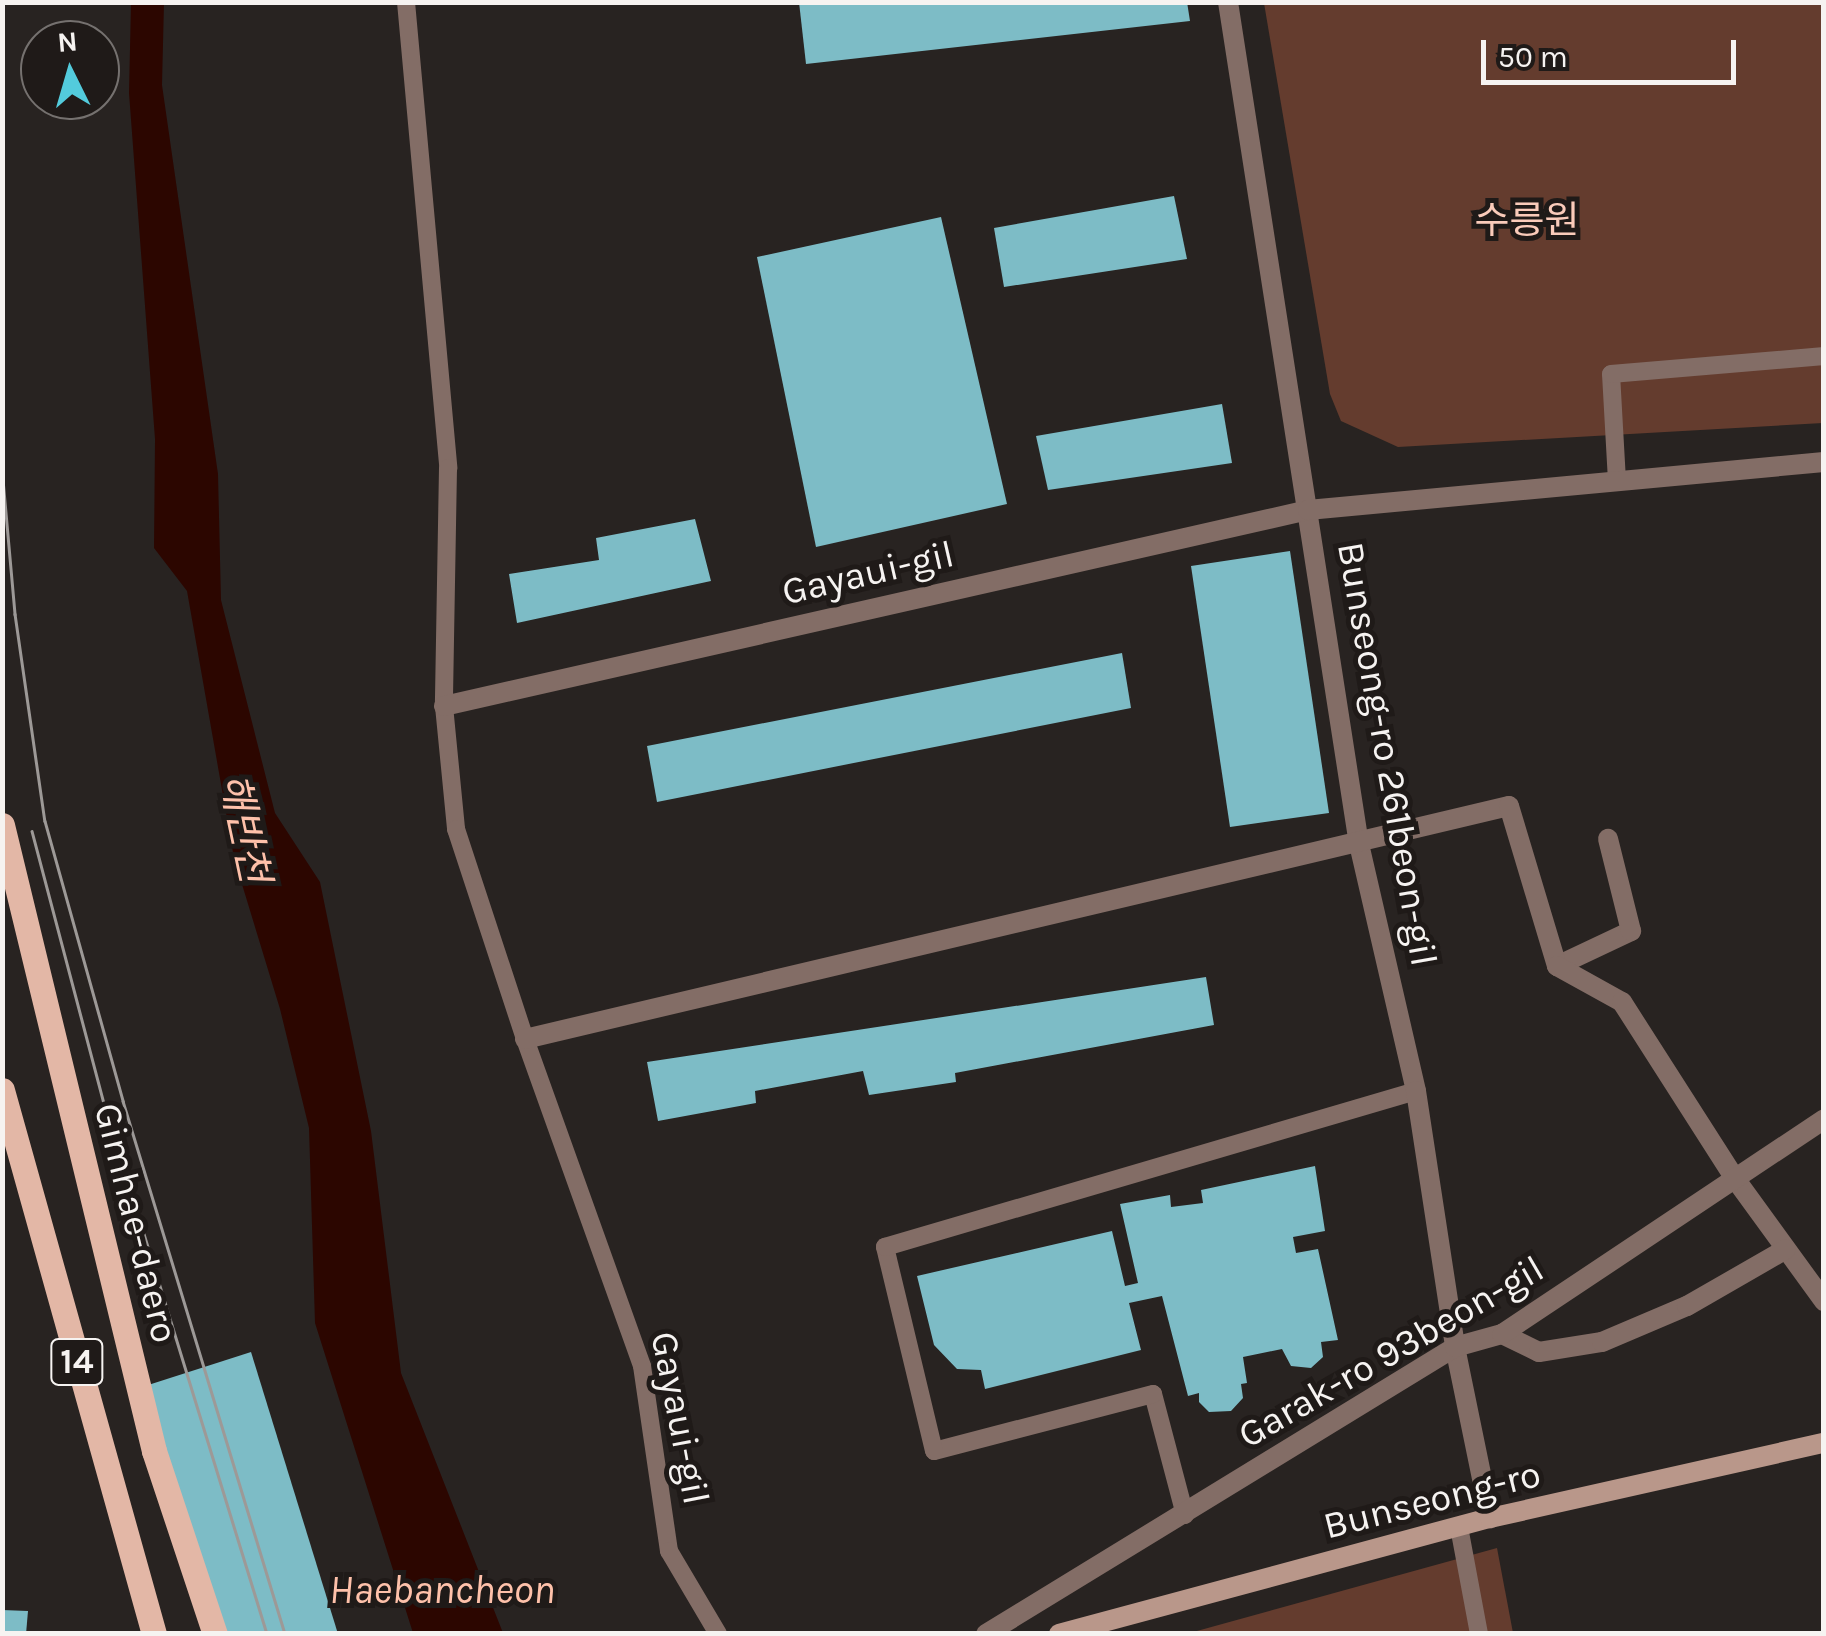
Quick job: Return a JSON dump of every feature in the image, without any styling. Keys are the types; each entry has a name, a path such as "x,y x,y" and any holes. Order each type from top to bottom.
{"main road":[{"name":"Gimhae-daero","path":"2,825 154,1451 215,1634"},
{"name":"14","path":"2,1090 154,1634"},
{"name":"Bunseong-ro","path":"1059,1634 1490,1518 1824,1442"}],"street":[{"path":"1228,2 1308,510"},
{"name":"Bunseong-ro 261beon-gil","path":"1490,1518 1455,1347 1416,1091 1360,844 1308,510 1824,462"},
{"name":"Gayaui-gil","path":"444,706 1308,510"},
{"path":"525,1040 1509,806 1557,966 1622,1002 1736,1180 1824,1300"},
{"path":"1557,966 1632,931 1608,839"},
{"name":"Garak-ro 93beon-gil","path":"986,1634 1455,1347 1502,1334 1824,1119"},
{"path":"1502,1334 1539,1352 1602,1342 1686,1306 1786,1249"}],"lane":[{"name":"Gayaui-gil","path":"406,2 448,468 444,706 456,829 525,1040 642,1366 670,1551 718,1634"},
{"path":"1617,481 1611,374 1824,356"},
{"path":"1185,1514 1153,1394 934,1451 885,1247 1416,1091"},
{"path":"1459,1527 1479,1634"}],"green space":[{"name":"수릉원","path":"1264,3 1823,3 1823,423 1398,447 1341,421 1330,394"},
{"path":"1497,1548 1513,1633 1186,1634"}],"water":[{"name":"Haebancheon","path":"131,3 164,3 162,85 218,474 221,600 275,813 320,882 371,1131 401,1373 503,1633 413,1633 315,1323 309,1128 280,1009 234,858 187,591 154,548 155,439 129,93"}],"building":[{"path":"799,2 1187,2 1190,21 806,64"},
{"path":"1174,196 1187,259 1004,287 994,228"},
{"path":"941,217 1007,504 816,547 757,257"},
{"path":"1222,404 1232,463 1048,490 1036,436"},
{"path":"695,519 711,581 517,623 509,574 599,560 596,538"},
{"path":"1290,551 1329,813 1230,827 1191,566"},
{"path":"1122,653 1131,708 657,802 647,746"},
{"path":"1206,977 1214,1025 955,1073 956,1082 869,1095 863,1071 755,1091 756,1103 658,1121 647,1062"},
{"path":"1315,1166 1325,1231 1293,1237 1296,1253 1318,1249 1338,1340 1321,1342 1323,1357 1311,1368 1291,1366 1282,1349 1243,1357 1247,1383 1241,1384 1243,1398 1231,1411 1209,1412 1199,1402 1199,1393 1188,1396 1162,1296 1129,1303 1141,1350 985,1389 981,1370 957,1369 934,1345 917,1276 1112,1231 1125,1286 1138,1283 1120,1204 1170,1195 1171,1207 1203,1203 1201,1190"},
{"path":"251,1352 338,1634 219,1634 142,1387"},
{"path":"2,1610 28,1611 26,1634 2,1634"}],"tram line":[{"path":"2,468 15,614 45,821 123,1101 285,1634"},
{"path":"32,831 105,1107 267,1634"}],"water label":[{"name":"해반천","path":"244,828"}]}
